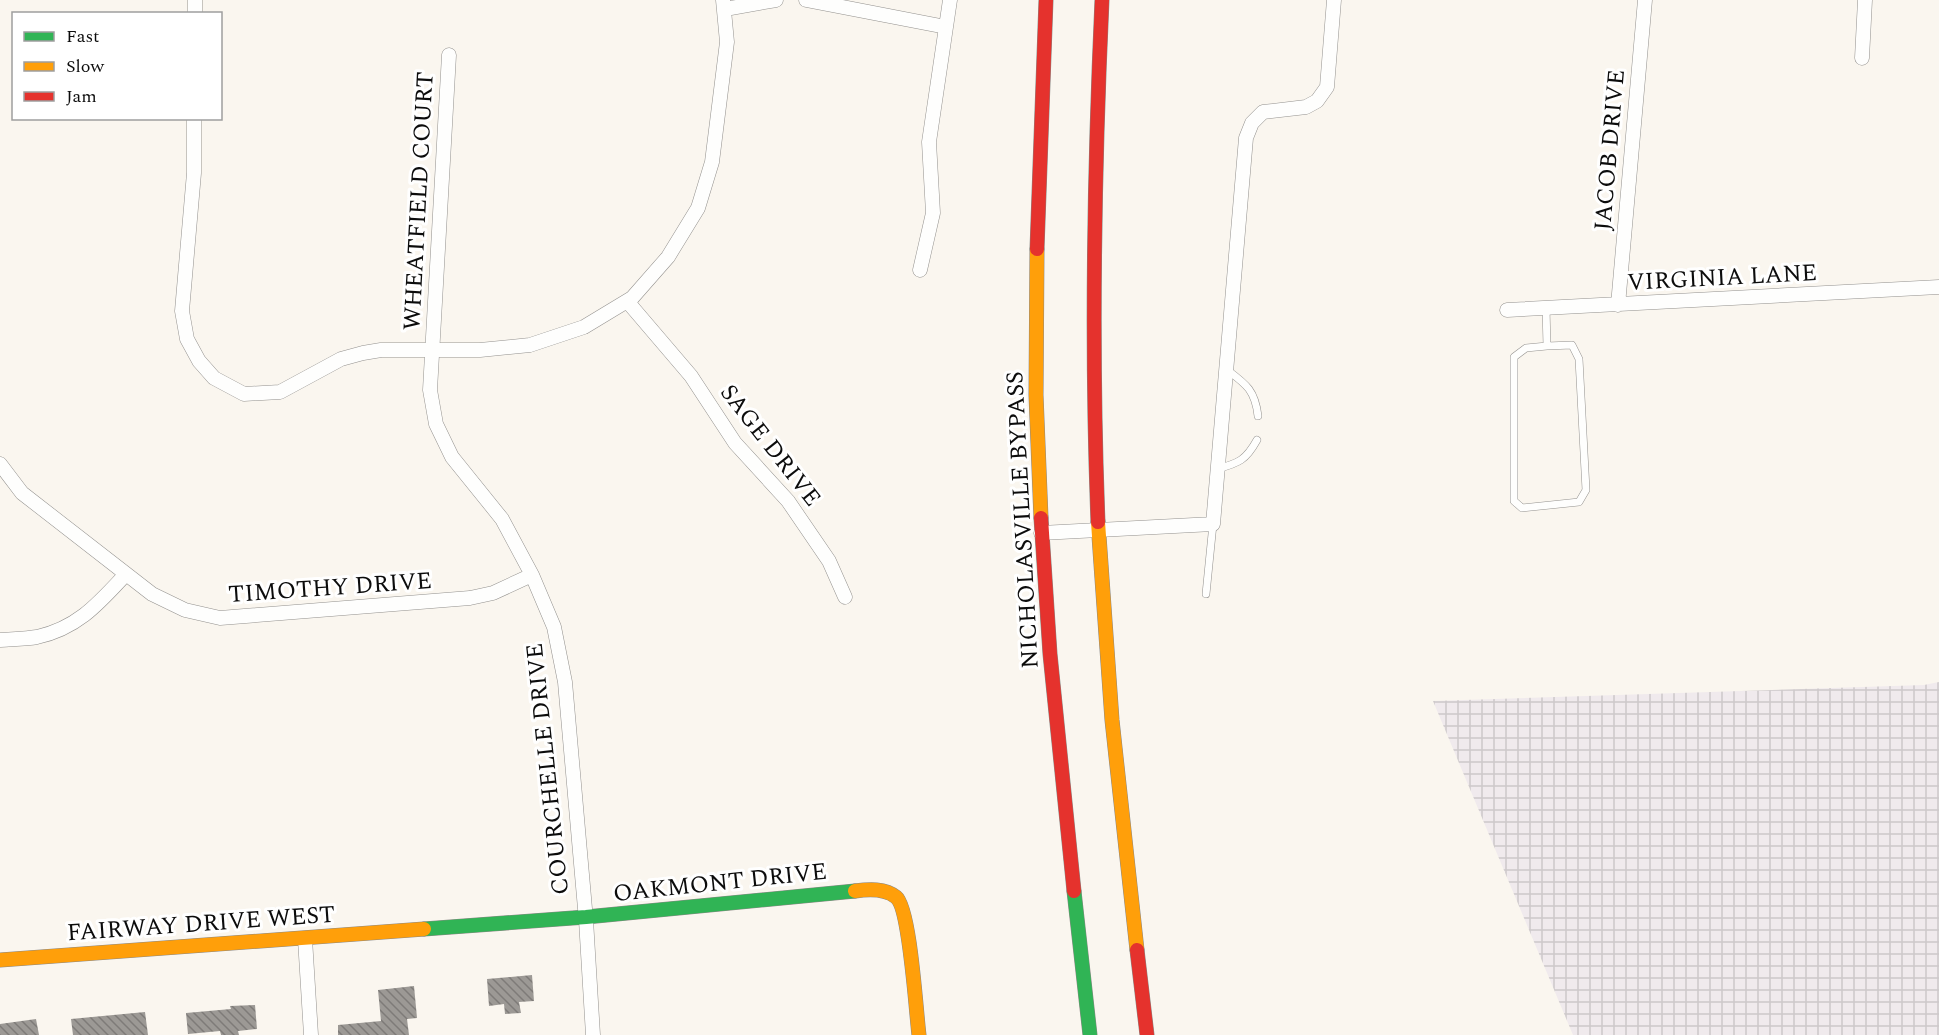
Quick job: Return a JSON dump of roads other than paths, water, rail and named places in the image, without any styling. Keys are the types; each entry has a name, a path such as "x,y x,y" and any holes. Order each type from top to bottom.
{"main road":[{"name":"NICHOLASVILLE BYPASS","path":"1046,0 1038,174 1036,292 1041,533 1055,711 1090,1035"},
{"path":"1102,0 1093,213 1098,529 1113,731 1147,1035"},
{"name":"OAKMONT DRIVE","path":"406,931 586,917 863,890 886,891 898,898 905,916 919,1035"},
{"name":"FAIRWAY DRIVE WEST","path":"0,960 406,931"}],"street":[{"path":"194,120 194,173 182,311 187,339 199,361 214,378 244,394 280,392 340,359 363,353 381,350 480,350 530,345 584,327 632,298 668,257 698,208 712,162 727,42 724,5 776,0"},
{"path":"806,0 946,27"},
{"path":"920,270 933,213 928,142 950,0"},
{"path":"1041,533 1213,524 1246,138 1252,123 1263,112 1306,108 1317,101 1327,87 1334,0"},
{"name":"JACOB DRIVE","path":"1618,305 1645,0"},
{"path":"1862,58 1865,0"},
{"name":"WHEATFIELD COURT","path":"432,351 449,55"},
{"name":"VIRGINIA LANE","path":"1507,310 1939,287"},
{"name":"SAGE DRIVE","path":"627,301 691,376 735,443 788,501 829,561 845,597"},
{"name":"COURCHELLE DRIVE","path":"432,351 430,390 436,424 452,457 502,519 532,575 554,627 565,682 586,917 593,1035"},
{"name":"TIMOTHY DRIVE","path":"0,464 22,493 152,594 185,610 220,618 470,598 493,593 532,575"},
{"path":"0,640 36,637 66,628 93,609 126,574"},
{"path":"305,939 311,1035"}],"lane":[{"path":"1546,308 1547,346"},
{"path":"1572,345 1579,359 1586,490 1579,502 1522,508 1514,501 1514,357 1526,348 1547,346 1572,345"},
{"path":"1226,369 1244,383 1256,400 1258,416"},
{"path":"1217,469 1233,465 1248,456 1257,440"},
{"path":"1206,594 1213,524"}]}
